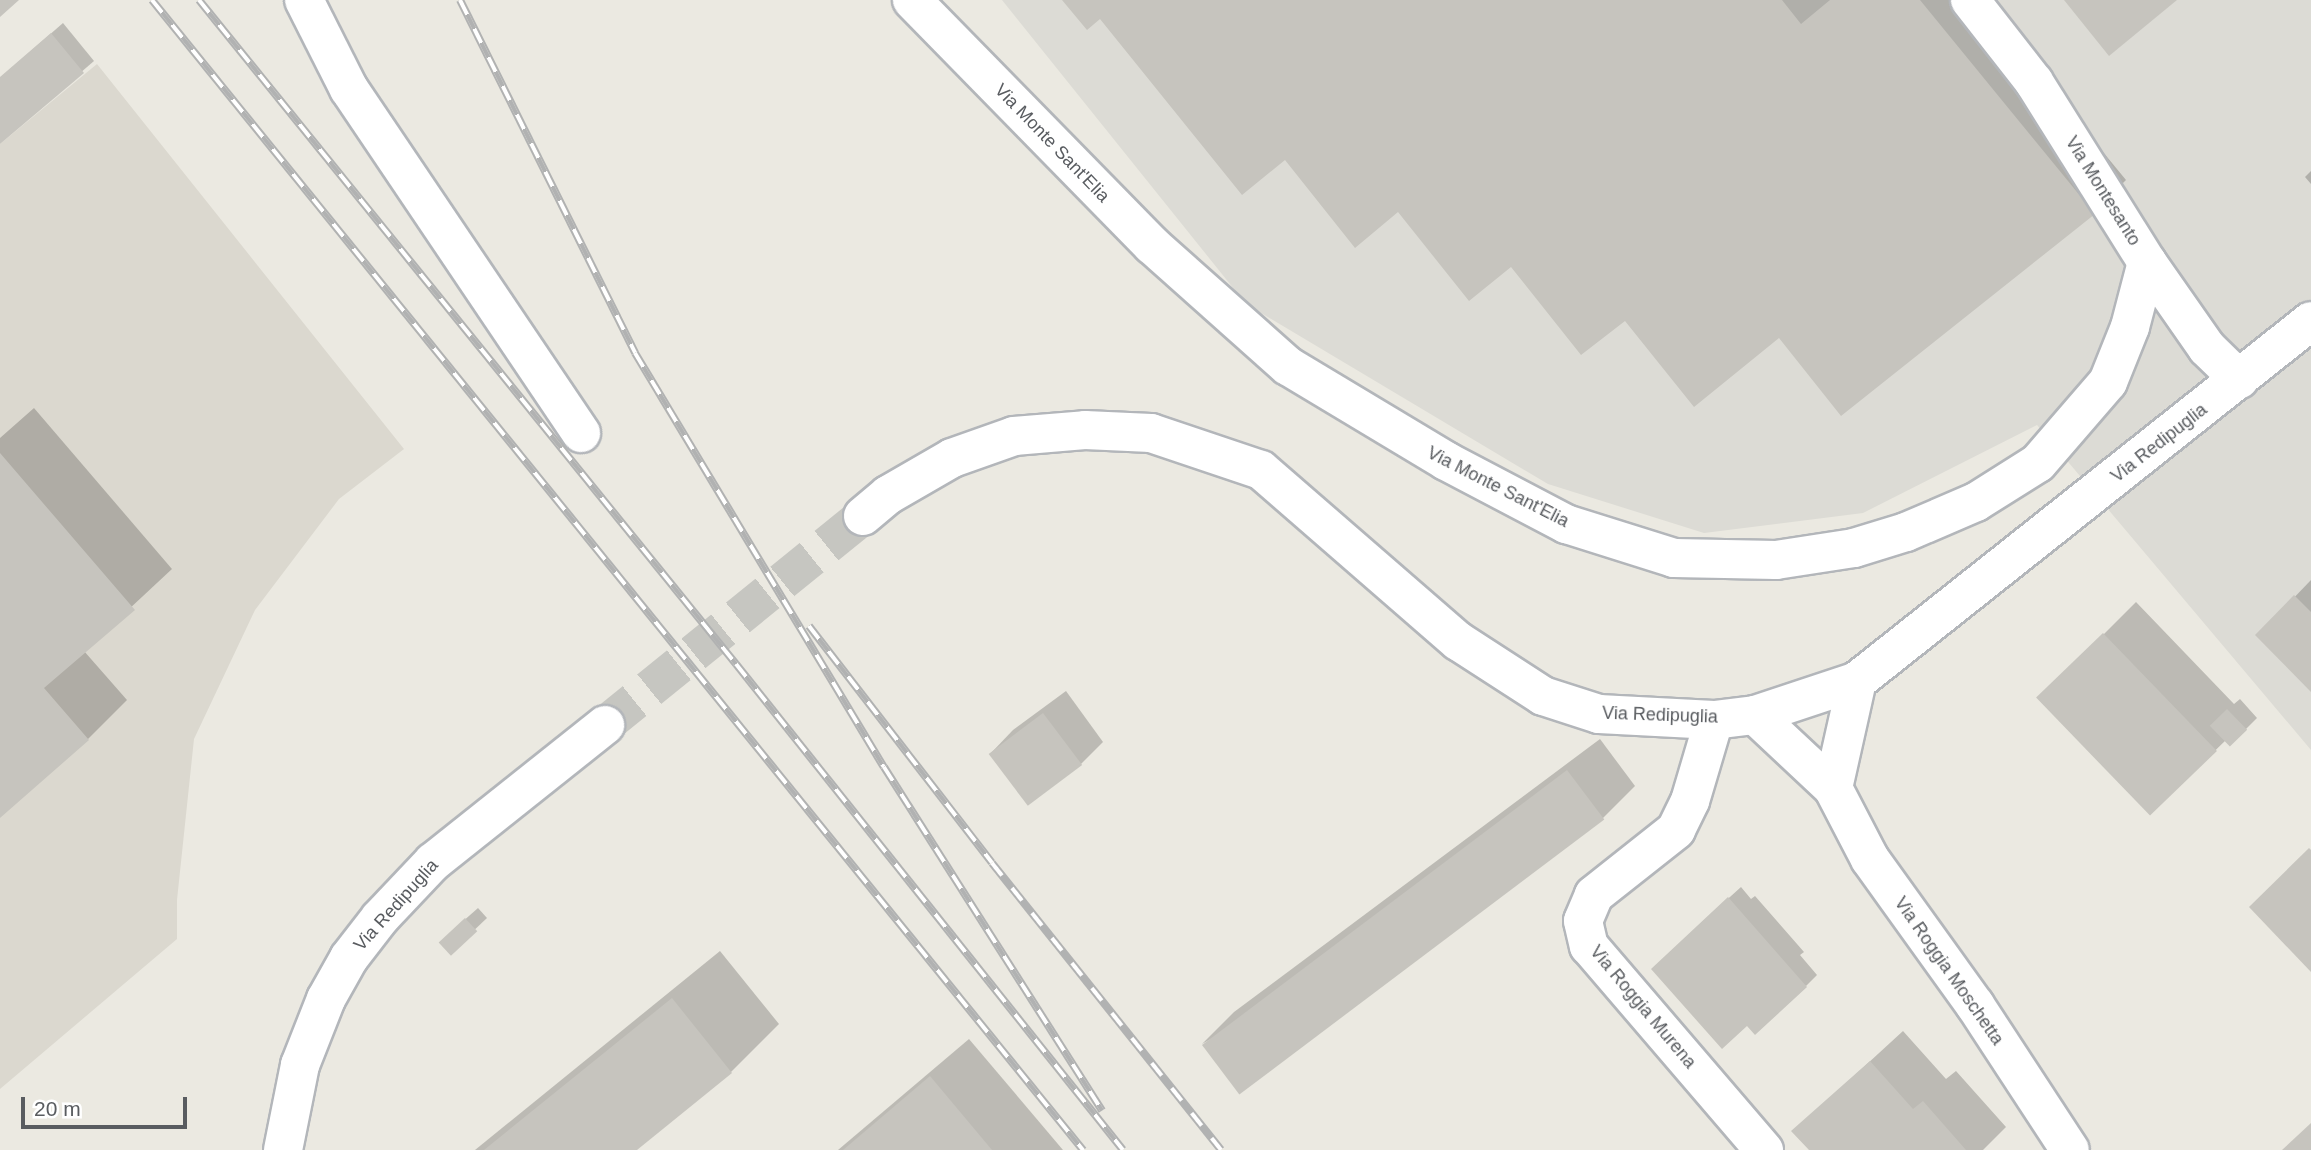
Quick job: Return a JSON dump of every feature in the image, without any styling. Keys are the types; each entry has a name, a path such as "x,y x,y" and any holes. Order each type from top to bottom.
{"street":[{"path":"304,0 349,89 580,433"},
{"name":"Via Monte Sant'Elia","path":"912,0 1152,245 1288,366 1423,448 1566,524 1674,558 1776,560 1854,548 1906,532 1976,502 2038,463 2108,382 2130,327 2147,262"},
{"name":"Via Montesanto","path":"1970,0 2034,82 2147,262 2207,348 2239,379"},
{"name":"Via Redipuglia","path":"863,516 888,495 952,458 1014,436 1085,430 1151,433 1261,470 1458,641 1543,696 1599,714 1714,720 1755,715 1857,681 2311,321"},
{"path":"1833,788 1857,681"},
{"name":"Via Roggia Moschetta","path":"1755,715 1833,788 1870,859 1975,1005 2070,1150"},
{"name":"Via Roggia Murena","path":"1714,720 1690,801 1676,830 1594,895 1583,921 1589,946 1765,1150"},
{"name":"Via Redipuglia","path":"283,1150 300,1065 326,999 348,958 380,918 433,862 605,725"}],"shaded area":[{"path":"1002,0 2311,0 2311,750 2037,425 1863,513 1704,533 1548,484 1246,304"},
{"path":"97,64 404,449 339,499 255,610 194,739 177,900 177,939 0,1089 0,144"}],"building":[{"path":"0,0 19,0 0,17"},
{"path":"1062,0 1782,0 1801,24 1830,0 1920,0 2095,214 1841,416 1779,338 1694,407 1625,321 1581,355 1511,267 1469,301 1398,212 1355,248 1285,160 1242,195 1100,19 1087,30"},
{"path":"2064,0 2177,0 2109,56"},
{"path":"51,33 84,73 0,144 0,77"},
{"path":"0,453 135,610 44,688 89,740 0,818"},
{"path":"2294,595 2311,612 2311,692 2255,635"},
{"path":"2103,633 2217,751 2150,816 2036,698"},
{"path":"2227,709 2247,730 2230,747 2210,726"},
{"path":"1043,713 1082,765 1028,806 989,754"},
{"path":"1567,770 1604,820 1239,1095 1202,1045"},
{"path":"2309,848 2311,850 2311,972 2249,907"},
{"path":"1728,897 1807,987 1755,1035 1747,1026 1722,1049 1651,969"},
{"path":"465,918 477,931 451,956 439,943"},
{"path":"672,998 732,1073 637,1150 484,1150"},
{"path":"1870,1061 1913,1109 1923,1101 1966,1150 1809,1150 1791,1131"},
{"path":"930,1076 992,1150 843,1150"},
{"path":"2311,1123 2311,1150 2282,1150"}],"tunnel":[{"path":"605,725 863,516"}],"railway":[{"path":"152,0 1083,1150"},
{"path":"199,0 736,664 1123,1150"},
{"path":"460,0 635,353 884,767 1102,1111"},
{"path":"809,626 992,863 1221,1150"}]}
